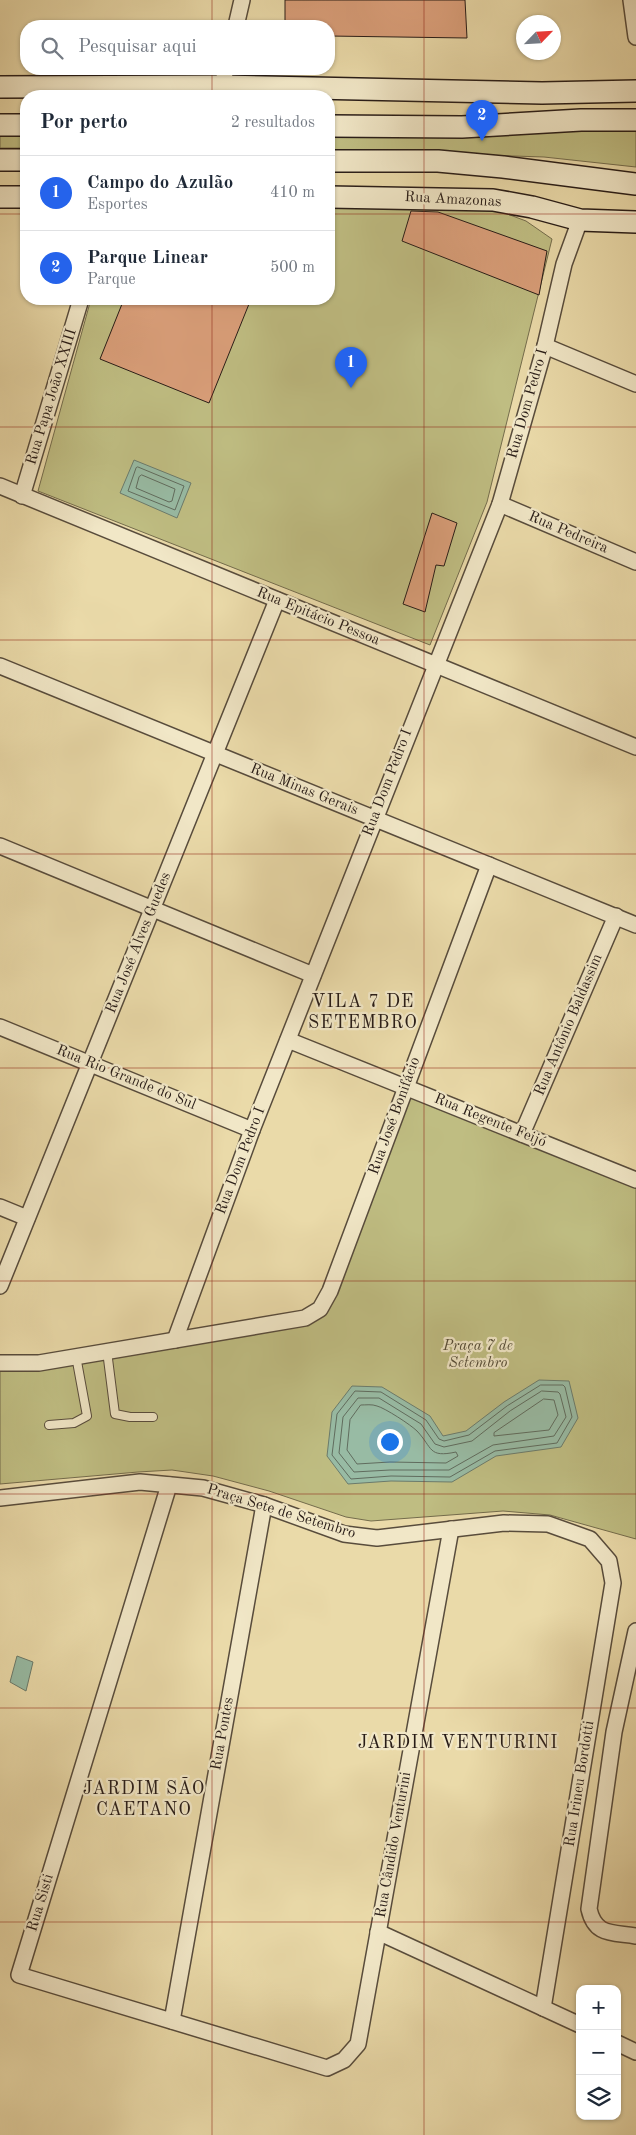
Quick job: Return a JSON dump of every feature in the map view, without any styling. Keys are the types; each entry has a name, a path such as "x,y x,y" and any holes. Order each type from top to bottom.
{"street":[{"path":"237,20 242,0"},
{"path":"631,0 636,37"},
{"path":"0,87 224,78 542,93 636,91"},
{"path":"335,126 462,127 581,120 636,120"},
{"path":"0,124 20,125"},
{"path":"0,160 20,160"},
{"path":"335,161 438,161 636,184"},
{"path":"0,198 20,197"},
{"name":"Rua Amazonas","path":"335,197 493,200 532,207 580,220 636,222"},
{"name":"Rua Dom Pedro I","path":"175,1340 252,1130 500,504 545,346 564,264 580,220"},
{"name":"Rua Papa João XXIII","path":"22,496 79,305"},
{"path":"545,346 636,384"},
{"name":"Rua Epitácio Pessoa","path":"0,486 636,747"},
{"name":"Rua Pedreira","path":"500,504 636,562"},
{"name":"Rua José Alves Guedes","path":"0,1286 277,600"},
{"name":"Rua Minas Gerais","path":"0,666 636,925"},
{"path":"0,846 313,975"},
{"name":"Rua José Bonifácio","path":"175,1340 305,1318 320,1309 330,1291 488,865"},
{"name":"Rua Antônio Baldassim","path":"522,1134 616,916"},
{"name":"Rua Rio Grande do Sul","path":"0,1026 252,1130"},
{"name":"Rua Regente Feijó","path":"288,1040 636,1180"},
{"path":"0,1207 27,1218"},
{"path":"0,1362 39,1363 175,1340"},
{"name":"Praça Sete de Setembro","path":"0,1498 140,1482 204,1488 264,1505 349,1535 377,1538 504,1523 548,1524 590,1539 609,1561"},
{"name":"Rua Sisti","path":"169,1485 19,1975 327,2068 344,2060 358,2044"},
{"name":"Rua Pontes","path":"172,2021 264,1505"},
{"name":"Rua Cândido Venturini","path":"358,2044 451,1529"},
{"name":"Rua Irineu Bordotti","path":"543,2008 613,1583 609,1561"},
{"path":"636,1631 614,1732 589,1909 592,1921 600,1930 636,1936"},
{"path":"378,1932 576,2023"},
{"path":"621,2045 636,2052"}],"lane":[{"path":"107,1351 115,1414 130,1417 153,1416"},
{"path":"50,1425 74,1424 87,1416 76,1356"}],"green space":[{"path":"0,130 20,130 20,148 0,148"},
{"path":"636,130 636,167 544,157 335,150 335,131"},
{"path":"335,208 494,209 526,221 552,239 487,502 430,645 38,491 89,305 335,305"},
{"name":"Praça 7 de Setembro","path":"412,1094 636,1181 636,1539 550,1515 503,1511 371,1521 346,1517 269,1491 213,1476 172,1470 0,1484 0,1366 297,1326 333,1294"}],"water":[{"path":"134,460 191,483 177,518 120,493"},
{"path":"539,1380 569,1381 578,1418 561,1447 496,1456 452,1482 391,1481 348,1484 327,1456 332,1412 352,1386 382,1387 430,1416 443,1436 466,1431 504,1402"},
{"path":"17,1656 33,1662 26,1691 10,1682"}],"building":[{"path":"285,0 465,0 467,38 335,36 335,20 285,20"},
{"path":"411,211 438,212 547,251 539,295 402,241"},
{"path":"122,305 249,305 209,403 100,359"},
{"path":"432,513 457,523 444,566 436,565 425,612 403,604"}],"place":[{"name":"Parque Linear","path":"482,141"},
{"name":"Campo do Azulão","path":"351,388"}],"district":[{"name":"VILA 7 DE SETEMBRO","path":"363,1012"},
{"name":"JARDIM VENTURINI","path":"458,1743"},
{"name":"JARDIM SÃO CAETANO","path":"144,1799"}]}
